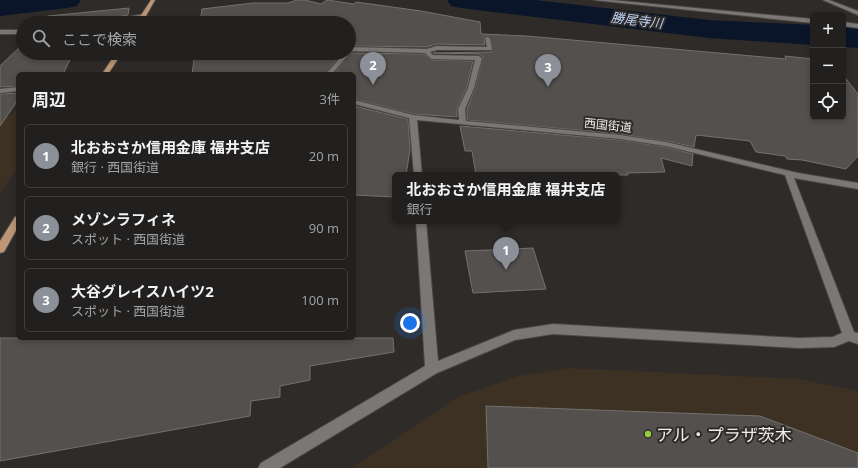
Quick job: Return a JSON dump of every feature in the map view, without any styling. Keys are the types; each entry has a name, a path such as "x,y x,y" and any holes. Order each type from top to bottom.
{"main road":[{"path":"144,16 152,2"},
{"path":"106,72 114,60"},
{"path":"0,249 16,222"}],"street":[{"path":"596,0 810,21"},
{"path":"824,0 858,14"},
{"path":"846,24 858,26"},
{"path":"0,32 16,32"},
{"path":"356,51 427,50 436,48 490,49 487,38"},
{"path":"427,50 431,57 479,58 471,87 462,105 461,116 463,123"},
{"path":"331,72 341,60"},
{"path":"0,91 16,89"},
{"name":"西国街道","path":"356,103 413,117 628,138 666,144 788,173 858,186"},
{"path":"413,117 418,172"},
{"path":"266,468 432,369 514,335 552,329 799,343 834,342 854,337 788,173"},
{"path":"421,224 432,369"}],"shaded area":[{"path":"16,111 16,170 0,193 0,117 11,115"},
{"path":"568,368 798,379 858,391 858,468 352,468 458,397 519,376"}],"building":[{"path":"297,0 305,0 321,4 327,0 354,4 356,2 421,11 480,22 481,34 527,36 786,59 785,56 810,59 810,120 846,120 846,79 858,94 858,156 846,169 802,160 787,159 785,156 756,152 750,141 696,135 694,147 620,134 467,120 467,109 475,88 483,57 479,54 433,53 492,52 493,50 490,37 484,36 485,45 436,44 427,47 356,46 356,16 201,16 202,9 253,3 288,3"},
{"path":"129,8 128,15 123,16 48,16"},
{"path":"16,51 16,60 70,60 64,72 16,72 16,86 0,87 0,66"},
{"path":"356,53 424,54 431,60 473,61 467,87 457,108 457,117 413,114 356,100 356,72 336,72 345,60 356,60"},
{"path":"194,60 336,60 327,72 192,72"},
{"path":"16,93 16,103 0,126 0,94"},
{"path":"356,106 408,119 410,150 406,172 392,172 392,197 356,195"},
{"path":"460,126 620,140 666,147 693,154 692,166 661,158 665,172 627,173 628,175 620,175 620,172 476,172 472,151 465,151"},
{"path":"533,248 546,289 473,293 465,251"},
{"path":"0,338 16,338 16,340 356,340 356,338 393,338 394,352 310,366 310,380 280,386 280,397 251,401 250,416 0,461"},
{"name":"アル・プラザ茨木","path":"486,406 760,416 858,453 858,468 488,468"}],"waterway":[{"name":"勝尾寺川","path":"0,7 67,0"},
{"name":"勝尾寺川","path":"461,0 709,29 810,35"},
{"name":"勝尾寺川","path":"846,37 858,38"}],"place":[{"name":"メゾンラフィネ","path":"373,85"},
{"name":"大谷グレイスハイツ2","path":"548,87"},
{"name":"北おおさか信用金庫 福井支店","path":"506,270"},
{"name":"アル・プラザ茨木","path":"648,434"}]}
